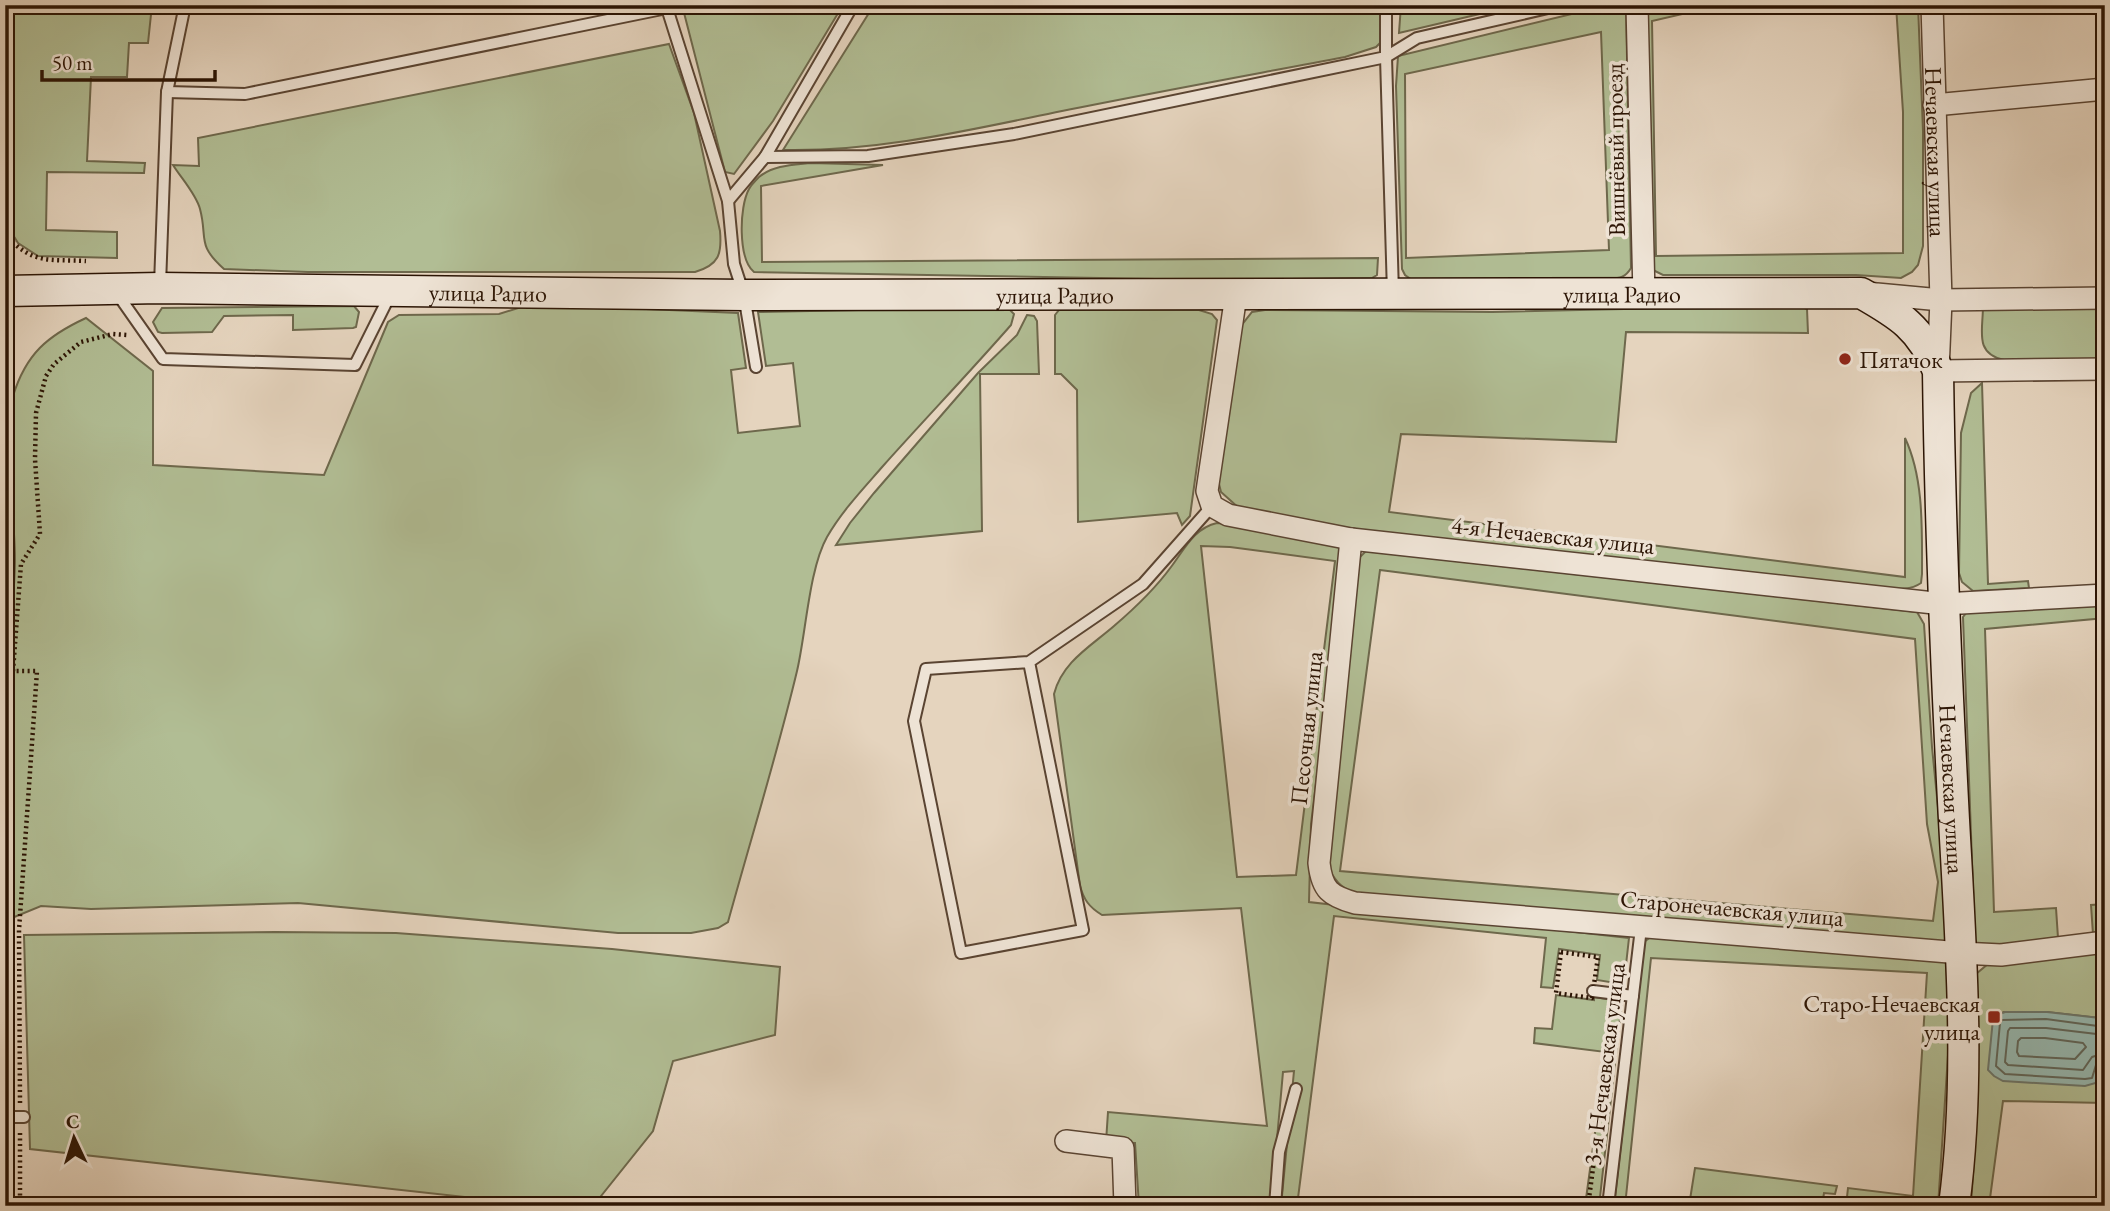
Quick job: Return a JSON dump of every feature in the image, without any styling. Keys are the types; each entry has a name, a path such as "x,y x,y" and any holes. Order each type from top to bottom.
{"street":[{"name":"Вишнёвый проезд","path":"1637,5 1644,295"},
{"name":"Нечаевская улица","path":"1932,5 1941,300 1938,370 1943,604 1961,953 1964,1087 1961,1153 1954,1206"},
{"path":"1934,105 2105,89"},
{"name":"улица Радио","path":"5,291 160,288 744,295 1861,293 1941,300 2105,299"},
{"path":"1861,293 1888,308 1919,333 1938,370 2105,369"},
{"path":"1212,506 1207,491 1208,477 1236,295"},
{"name":"4-я Нечаевская улица","path":"1212,506 1228,515 1258,523 1351,539 1943,604 2105,595"},
{"name":"Песочная улица","path":"1351,539 1319,863 1320,874 1328,891 1337,898 1355,902"},
{"name":"Старонечаевская улица","path":"1355,902 1961,953 2001,955 2105,942"},
{"path":"1066,1141 1123,1148 1125,1206"}],"lane":[{"path":"160,288 167,92 185,5"},
{"path":"728,201 765,157 853,5"},
{"path":"1386,5 1385,57 1393,295"},
{"path":"765,157 868,156 1014,134 1385,57 1417,38 1561,5"},
{"path":"167,92 245,93 667,6 728,201 734,264 744,295 756,366"},
{"path":"114,290 163,359 355,365 392,291"},
{"path":"1029,662 1083,930 961,953 914,721 926,669 1029,662 1143,584 1212,506"},
{"name":"3-я Нечаевская улица","path":"1608,1206 1641,928"},
{"path":"1593,994 1633,996"},
{"path":"1275,1206 1279,1152 1296,1089"},
{"path":"5,1117 22,1117"}],"path":[{"path":"5,44 10,5"},
{"path":"5,234 17,248 33,258 97,262"},
{"path":"20,1206 22,1117 19,930 37,671 13,671 13,650 21,564 40,534 35,459 36,413 46,376 54,364 81,342 113,334 146,336"},
{"path":"1593,994 1556,993 1561,952 1598,957"}],"green space":[{"path":"13,5 152,5 148,43 129,43 127,77 91,77 87,161 145,163 144,173 47,172 46,230 117,232 117,258 38,256 18,243 5,222 5,76"},
{"path":"682,5 843,5 773,121 734,174 725,172"},
{"path":"874,5 1384,5 1380,43 1376,47 1345,57 889,144 783,150"},
{"path":"1401,5 1518,5 1399,33"},
{"path":"1609,5 1626,5 1631,268 1627,274 1608,279 1412,280 1405,275 1402,269 1396,86 1398,56","holes":["1601,32 1609,250 1406,258 1405,74"]},
{"path":"1639,5 1721,5 1652,21 1656,256 1903,253 1903,112 1896,5 1918,5 1923,131 1923,246 1918,265 1912,272 1901,278 1856,275 1663,275 1653,270"},
{"path":"669,44 694,113 720,231 717,258 709,266 695,272 308,272 224,269 206,247 198,203 173,165 199,166 198,138"},
{"path":"811,163 883,165 761,186 762,262 1378,258 1377,275 1372,278 1212,280 754,272 745,256 742,232 743,208 749,189 759,177 771,170"},
{"path":"2105,300 2105,361 2004,360 1994,357 1984,346 1983,306"},
{"path":"531,304 738,313 746,368 731,370 738,433 800,426 793,363 766,366 758,312 1004,307 1014,314 1011,325 860,492 827,537 812,583 789,702 728,922 718,928 691,933 618,933 298,903 91,909 41,906 6,918 4,878 8,692 15,559 8,456 9,416 18,381 40,348 60,332 86,318 153,371 153,465 324,475 388,322 399,315 499,314"},
{"path":"1798,305 1807,309 1808,333 1626,332 1616,442 1401,434 1389,512 1905,577 1905,438 1916,470 1921,504 1922,574 1921,583 1916,586 1901,589 1879,587 1343,529 1240,509 1221,492 1218,480 1241,326 1252,312 1492,312"},
{"path":"354,306 359,312 356,327 353,328 293,330 293,315 224,316 212,332 162,333 158,332 153,322 162,308"},
{"path":"1059,310 1199,310 1212,314 1217,320 1190,516 1182,525 1177,513 1078,522 1077,390 1061,374 1055,374 1055,315"},
{"path":"1027,315 1034,316 1037,321 1039,374 980,374 982,531 836,545 874,493 978,373 1017,335"},
{"path":"1982,383 1988,584 2028,581 2029,588 1973,591 1962,582 1959,573 1961,433 1971,393"},
{"path":"1217,523 1229,524 1336,545 1340,549 1331,661 1311,824 1309,902 1629,938 1599,1206 1585,1206 1606,1052 1534,1043 1535,1028 1552,1029 1556,995 1614,1000 1616,983 1597,980 1600,955 1559,949 1553,988 1541,987 1546,938 1334,916 1297,1206 1281,1206 1294,1071 1283,1072 1271,1206 1139,1206 1135,1143 1106,1142 1108,1112 1267,1126 1241,908 1102,915 1090,906 1080,886 1054,694 1070,664 1144,598 1165,575 1190,540","holes":["1201,546 1230,547 1335,561 1296,875 1237,877"]},
{"path":"1366,551 1917,612 1924,624 1932,747 1946,888 1946,943 1359,895 1345,888 1329,869 1358,559","holes":["1380,570 1915,639 1927,824 1938,882 1933,921 1340,871"]},
{"path":"2105,600 2105,618 1985,629 1994,912 2056,908 2058,938 1998,948 1975,943 1963,617 1967,612"},
{"path":"2105,904 2105,933 2093,934 2091,905"},
{"path":"396,933 612,949 780,967 775,1035 673,1061 653,1131 593,1206 546,1206 30,1149 24,935"},
{"path":"1652,936 1946,961 1950,1025 1938,1206 1846,1206 1848,1188 1913,1196 1927,973 1651,958 1625,1206 1614,1206 1644,942"},
{"path":"2105,949 2105,1021 2047,1012 2005,1012 2100,1079 2105,1044 2105,1103 2003,1101 1989,1206 1971,1206 1978,1094 1976,974 1988,964"},
{"path":"1695,1168 1837,1186 1835,1194 1824,1193 1822,1206 1689,1206"}],"water":[{"path":"2005,1012 2047,1012 2100,1018 2105,1021 2105,1044 2099,1082 2085,1086 2003,1081 1994,1076 1988,1070 1993,1019"}],"place":[{"name":"Пятачок","path":"1845,359"},
{"name":"Старо-Нечаевская улица","path":"1994,1017"}]}
